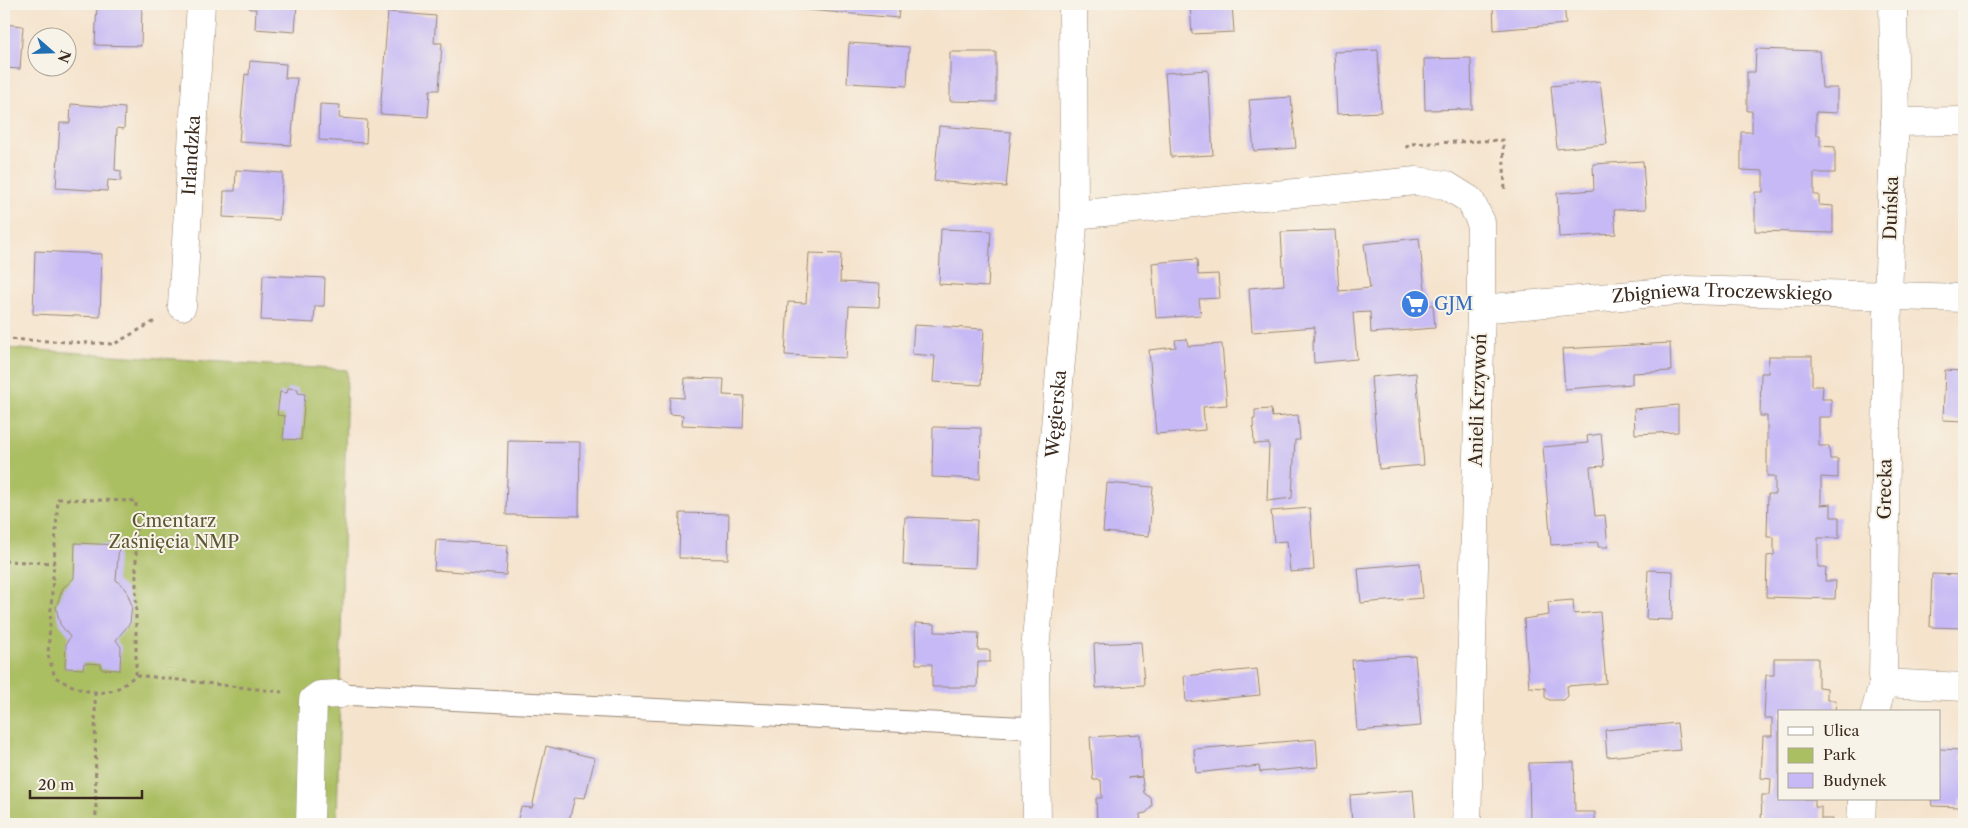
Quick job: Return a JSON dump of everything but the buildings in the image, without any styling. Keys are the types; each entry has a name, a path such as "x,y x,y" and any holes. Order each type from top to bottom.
{"street":[{"name":"Irlandzka","path":"182,306 201,4"},
{"name":"Węgierska","path":"1037,824 1034,651 1074,215 1073,4"},
{"name":"Duńska","path":"1888,295 1895,122 1893,4"},
{"path":"1895,122 1964,121"},
{"name":"Anieli Krzywoń","path":"1074,215 1416,181 1446,185 1470,200 1481,222 1481,309 1467,824"},
{"name":"Zbigniewa Troczewskiego","path":"1481,309 1686,290 1964,298"},
{"name":"Grecka","path":"1876,710 1883,683 1888,295"},
{"path":"1883,683 1964,686"},
{"path":"310,824 314,700 320,695 340,694"},
{"path":"1861,824 1862,800"}],"lane":[{"path":"340,694 1036,728"}],"path":[{"path":"1404,151 1408,144 1503,140 1505,198"},
{"path":"4,339 114,344 182,306"},
{"path":"136,675 136,501 58,500 48,655 55,677 70,686 95,692 116,690 136,675 300,694 314,700"},
{"path":"4,561 54,563"},
{"path":"95,692 96,824"}],"green space":[{"name":"Cmentarz Zaśnięcia NMP","path":"4,348 347,370 337,824 4,824"}],"place":[{"name":"GJM","path":"1415,304"}]}
